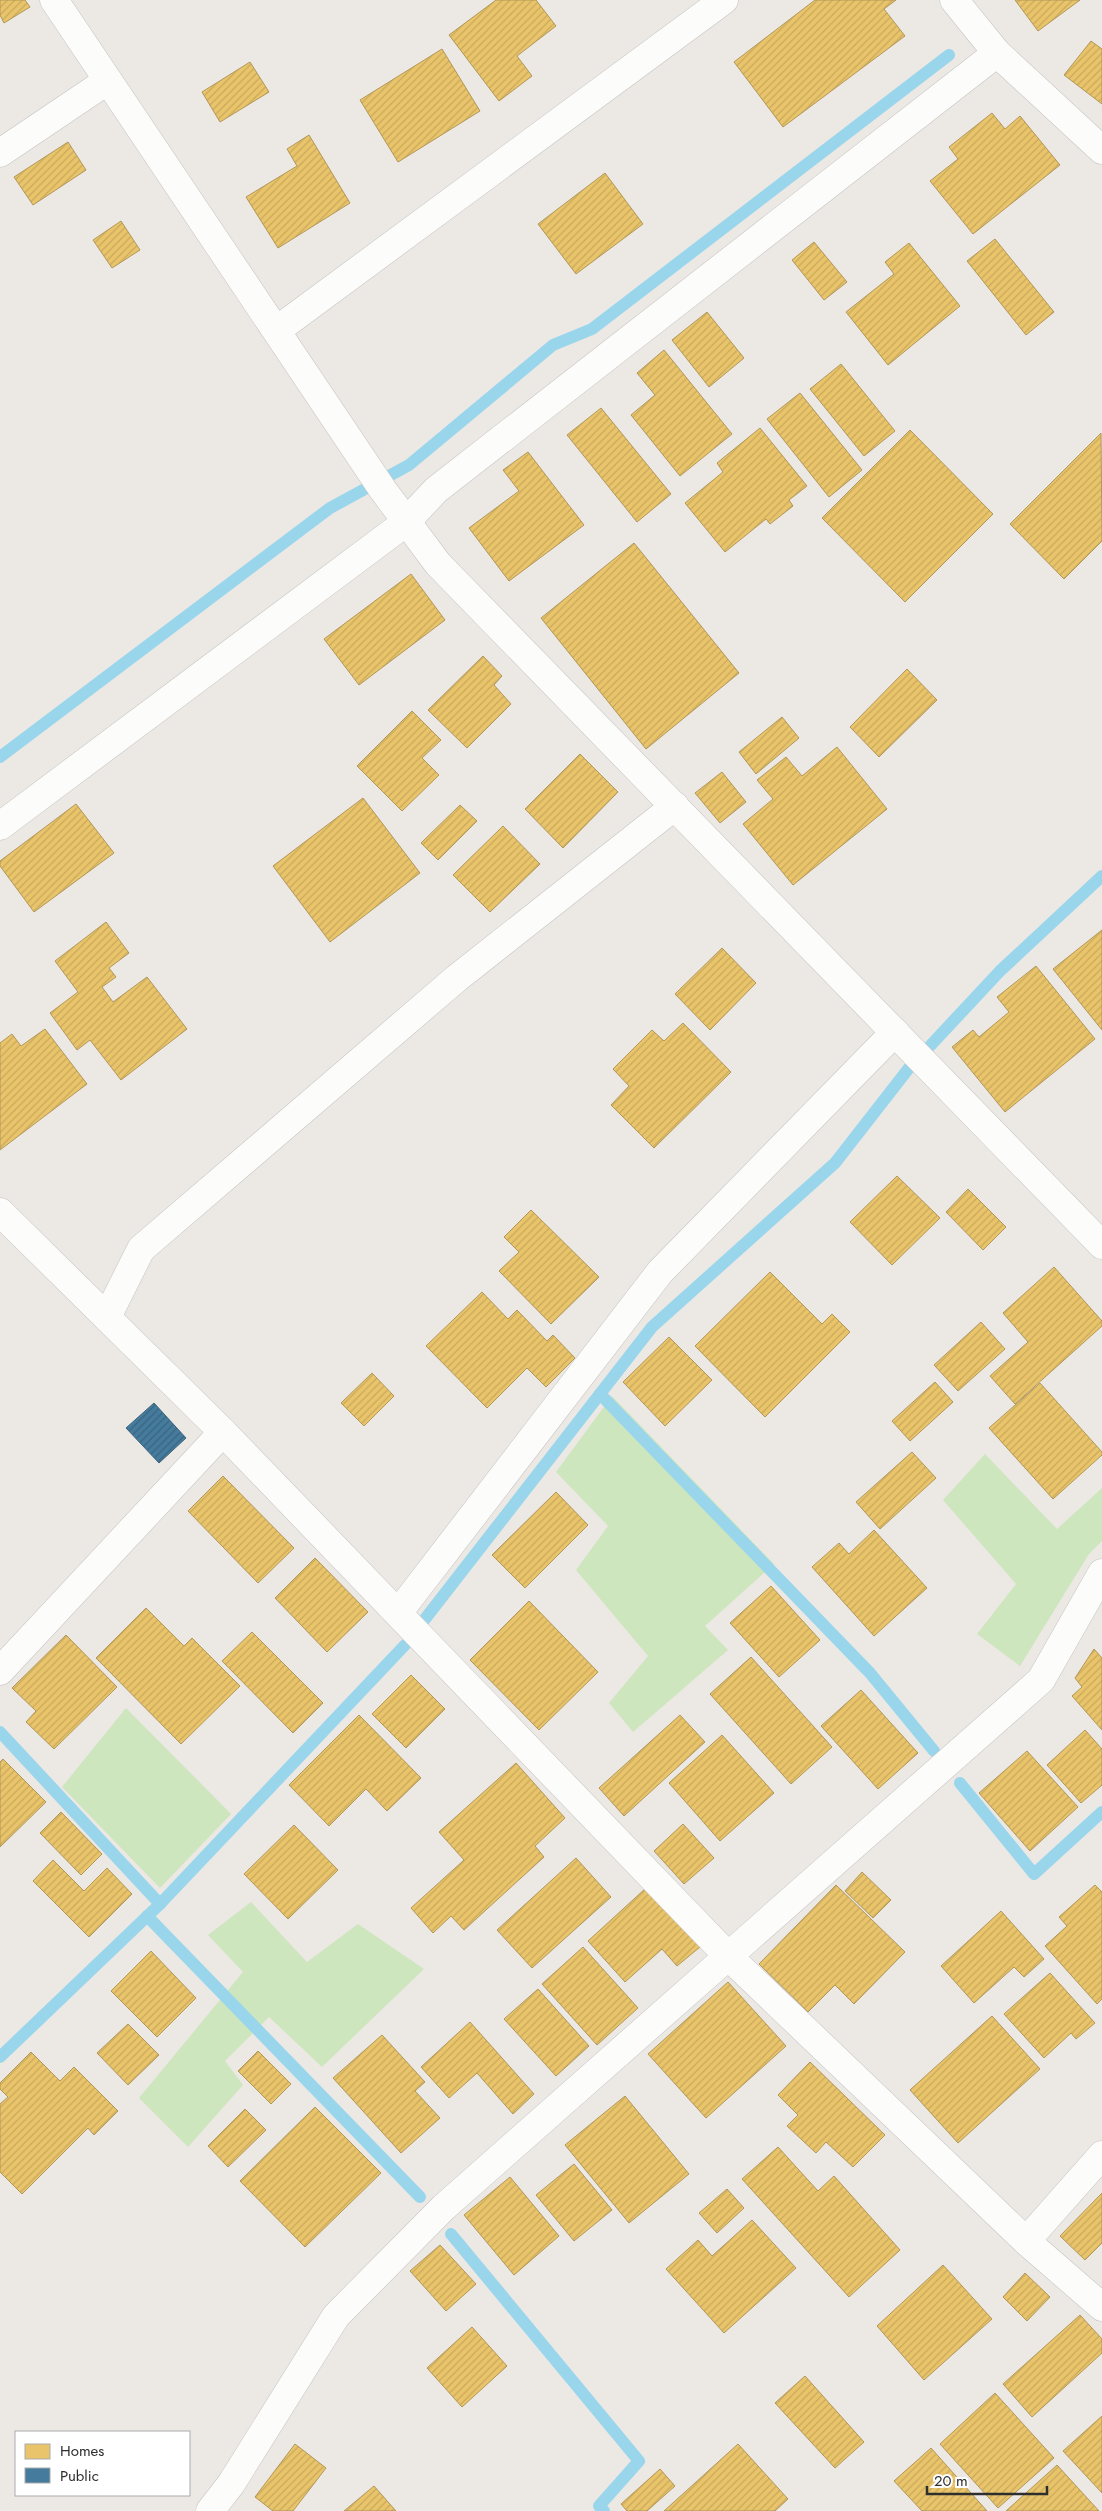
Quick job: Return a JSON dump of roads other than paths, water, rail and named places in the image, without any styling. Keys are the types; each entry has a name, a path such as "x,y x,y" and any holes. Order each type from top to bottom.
{"street":[{"path":"54,0 405,523 438,564 1102,1245"},
{"path":"277,330 724,0"},
{"path":"954,0 997,53 1102,150"},
{"path":"0,826 405,523 436,490 997,53"},
{"path":"0,153 107,81"},
{"path":"107,1317 141,1249 456,978 675,806"},
{"path":"398,1613 660,1272 895,1032"},
{"path":"0,1212 223,1432 729,1956 1026,2241 1102,2307"},
{"path":"0,1671 223,1432"},
{"path":"210,2511 231,2484 336,2316 444,2207 1041,1680 1102,1573"},
{"path":"1026,2241 1102,2156"}],"waterway":[{"path":"0,757 330,508 409,465 553,345 592,329 949,55"},
{"path":"930,1046 1000,971 1102,876"},
{"path":"425,1619 652,1327 835,1163 909,1068"},
{"path":"600,1394 870,1673 934,1751"},
{"path":"0,2057 160,1904 405,1645"},
{"path":"0,1732 160,1904"},
{"path":"960,1783 1034,1874 1102,1812"},
{"path":"147,1916 420,2197"},
{"path":"451,2234 639,2461 599,2506 604,2511"}]}
